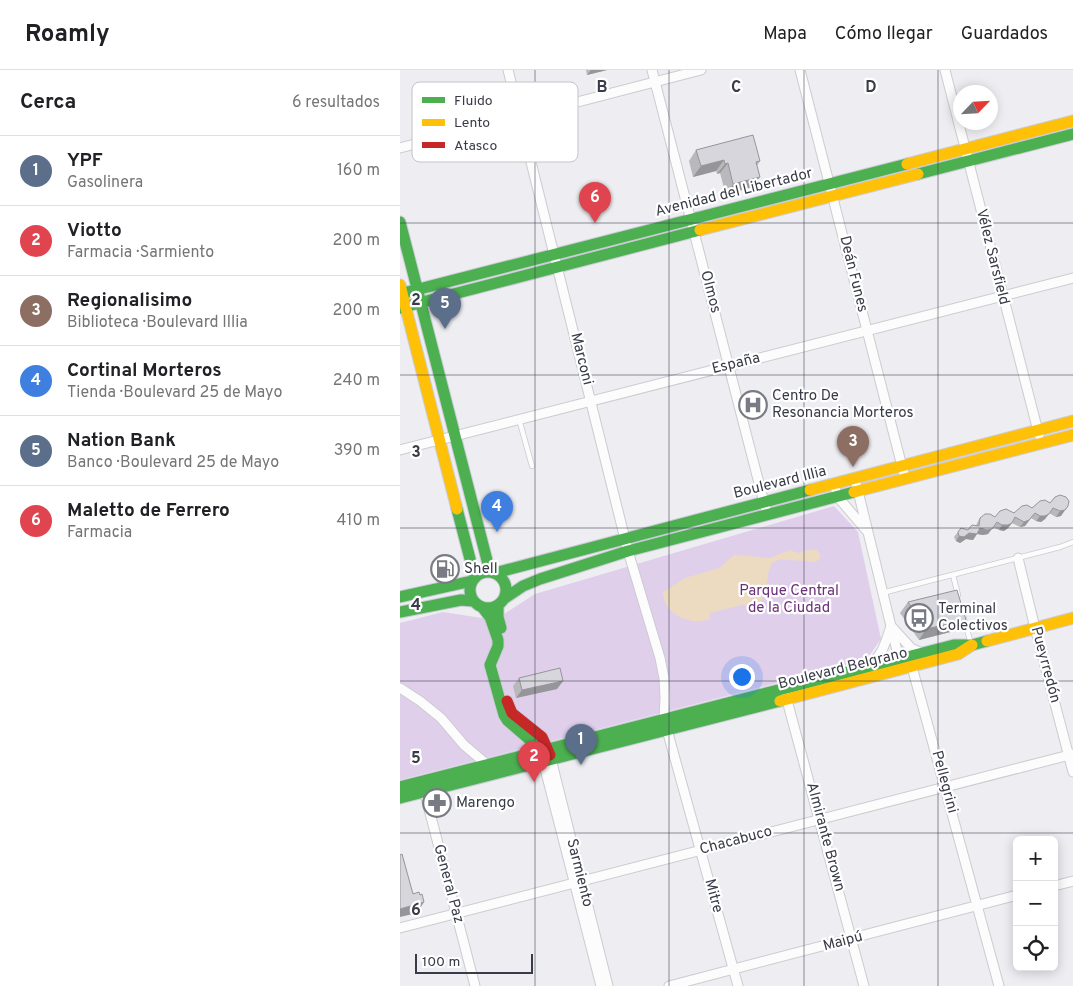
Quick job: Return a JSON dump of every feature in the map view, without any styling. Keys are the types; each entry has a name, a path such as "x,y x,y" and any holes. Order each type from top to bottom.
{"street":[{"name":"Olmos","path":"652,70 768,514"},
{"path":"578,102 701,70"},
{"name":"Deán Funes","path":"800,70 905,478"},
{"name":"Vélez Sarsfield","path":"945,70 1041,443"},
{"name":"Avenidad del Libertador","path":"401,291 418,289 1073,121"},
{"name":"Avenidad del Libertador","path":"403,307 1073,134"},
{"name":"Marconi","path":"532,162 628,552 664,678 666,698 665,724"},
{"path":"400,222 492,572 504,580 507,592 498,617 505,638 505,645 499,663 500,688"},
{"name":"España","path":"400,450 1073,278"},
{"path":"401,291 403,307 440,439 473,579 470,591 473,601"},
{"name":"Boulevard Illia","path":"502,602 523,586 540,579 628,552 838,496 856,485 902,466 1073,421"},
{"name":"Boulevard Illia","path":"492,572 834,484 856,485 905,478 1073,435"},
{"path":"834,484 838,496 868,532"},
{"path":"856,485 899,659 912,667"},
{"name":"Pueyrredón","path":"1018,558 1035,628 1071,754 1073,772"},
{"path":"400,597 473,579 479,574 492,572"},
{"path":"400,612 461,600 473,601 483,608 490,617 498,640 498,646 490,665 512,714 542,737 545,755"},
{"path":"483,608 488,608 502,602"},
{"name":"Boulevard Belgrano","path":"400,798 423,787 487,764 545,755 785,693 868,667 954,645 972,645 1073,618"},
{"path":"891,626 911,648 922,653"},
{"path":"868,667 879,658 891,626"},
{"name":"Boulevard Belgrano","path":"785,693 912,667 958,654 972,645"},
{"name":"Pellegrini","path":"912,667 999,986"},
{"path":"400,688 441,718 464,745 497,773"},
{"name":"Almirante Brown","path":"785,693 821,819 864,986"},
{"name":"Mitre","path":"665,724 738,986"},
{"name":"Chacabuco","path":"400,928 1071,754"},
{"name":"Boulevard Belgrano","path":"400,787 423,787 497,773 545,755"},
{"name":"Sarmiento","path":"545,755 578,883 608,986"},
{"name":"General Paz","path":"423,787 475,986"},
{"path":"1058,885 1073,881"},
{"name":"Sarmiento","path":"578,883 601,986"},
{"name":"Maipú","path":"669,986 852,940 1013,896"}],"lane":[{"path":"519,419 532,466"},
{"path":"882,590 953,575 1073,542"},
{"path":"953,575 960,601"},
{"path":"962,610 972,645"}],"green space":[{"name":"Parque Central de la Ciudad","path":"834,506 858,532 881,639 866,660 400,780 400,623 443,612 495,620 535,594"}],"shaded area":[{"path":"789,550 799,553 807,550 817,550 820,559 815,562 780,559 772,563 769,569 765,594 754,612 749,614 745,604 710,613 710,619 703,621 687,620 673,612 664,600 663,592 685,578 719,568 734,555 771,558"}],"building":[{"path":"753,135 760,161 756,162 760,177 733,184 728,163 725,164 724,160 701,166 696,150"},
{"path":"1060,495 1066,497 1069,501 1065,510 1060,511 1053,508 1045,516 1035,513 1029,520 1024,522 1015,517 1012,523 1008,525 1002,525 997,522 992,529 980,528 977,534 969,533 964,537 959,536 958,532 961,528 968,530 972,525 979,526 980,518 985,514 995,517 1000,511 1006,509 1014,513 1022,506 1027,505 1032,508 1040,501 1045,500 1050,503 1055,497"},
{"path":"957,590 966,620 926,629 908,602"},
{"path":"560,668 563,681 522,690 519,678"},
{"path":"402,854 413,894 419,892 420,895 422,894 424,902 400,909 400,855"}],"traffic: fast":[{"path":"918,174 1073,134"},
{"path":"400,294 907,164"},
{"path":"400,222 490,572"},
{"path":"400,308 700,230"},
{"path":"495,573 810,490"},
{"path":"505,598 523,586 540,579 628,551 854,492"},
{"path":"457,509 475,578"},
{"path":"488,572 495,573 501,577 505,583 506,590 505,597 501,603 495,607 488,608 481,607 475,603 471,597 470,590 471,583 475,577 481,573 488,572"},
{"path":"400,597 472,581"},
{"path":"400,612 461,600 473,601"},
{"path":"498,606 501,628"},
{"path":"483,608 490,617 498,640 498,646 490,665 504,715 507,720 537,746 541,757"},
{"path":"400,787 954,645 972,645 987,641"},
{"path":"400,798 780,701"}],"traffic: slow":[{"path":"907,164 1073,121"},
{"path":"700,230 918,174"},
{"path":"400,285 457,509"},
{"path":"810,490 1073,421"},
{"path":"854,492 1073,435"},
{"path":"987,641 1073,618"},
{"path":"780,701 958,654 972,645"}],"traffic: jam":[{"path":"507,701 512,713 542,737 550,755"}],"place":[{"name":"Maletto de Ferrero","path":"595,223"},
{"name":"Nation Bank","path":"445,329"},
{"name":"Centro De Resonancia Morteros","path":"753,405"},
{"name":"Regionalisimo","path":"853,467"},
{"name":"Cortinal Morteros","path":"497,532"},
{"name":"Shell","path":"445,569"},
{"name":"Terminal Colectivos","path":"919,618"},
{"name":"YPF","path":"581,765"},
{"name":"Viotto","path":"534,782"},
{"name":"Marengo","path":"437,803"}]}
